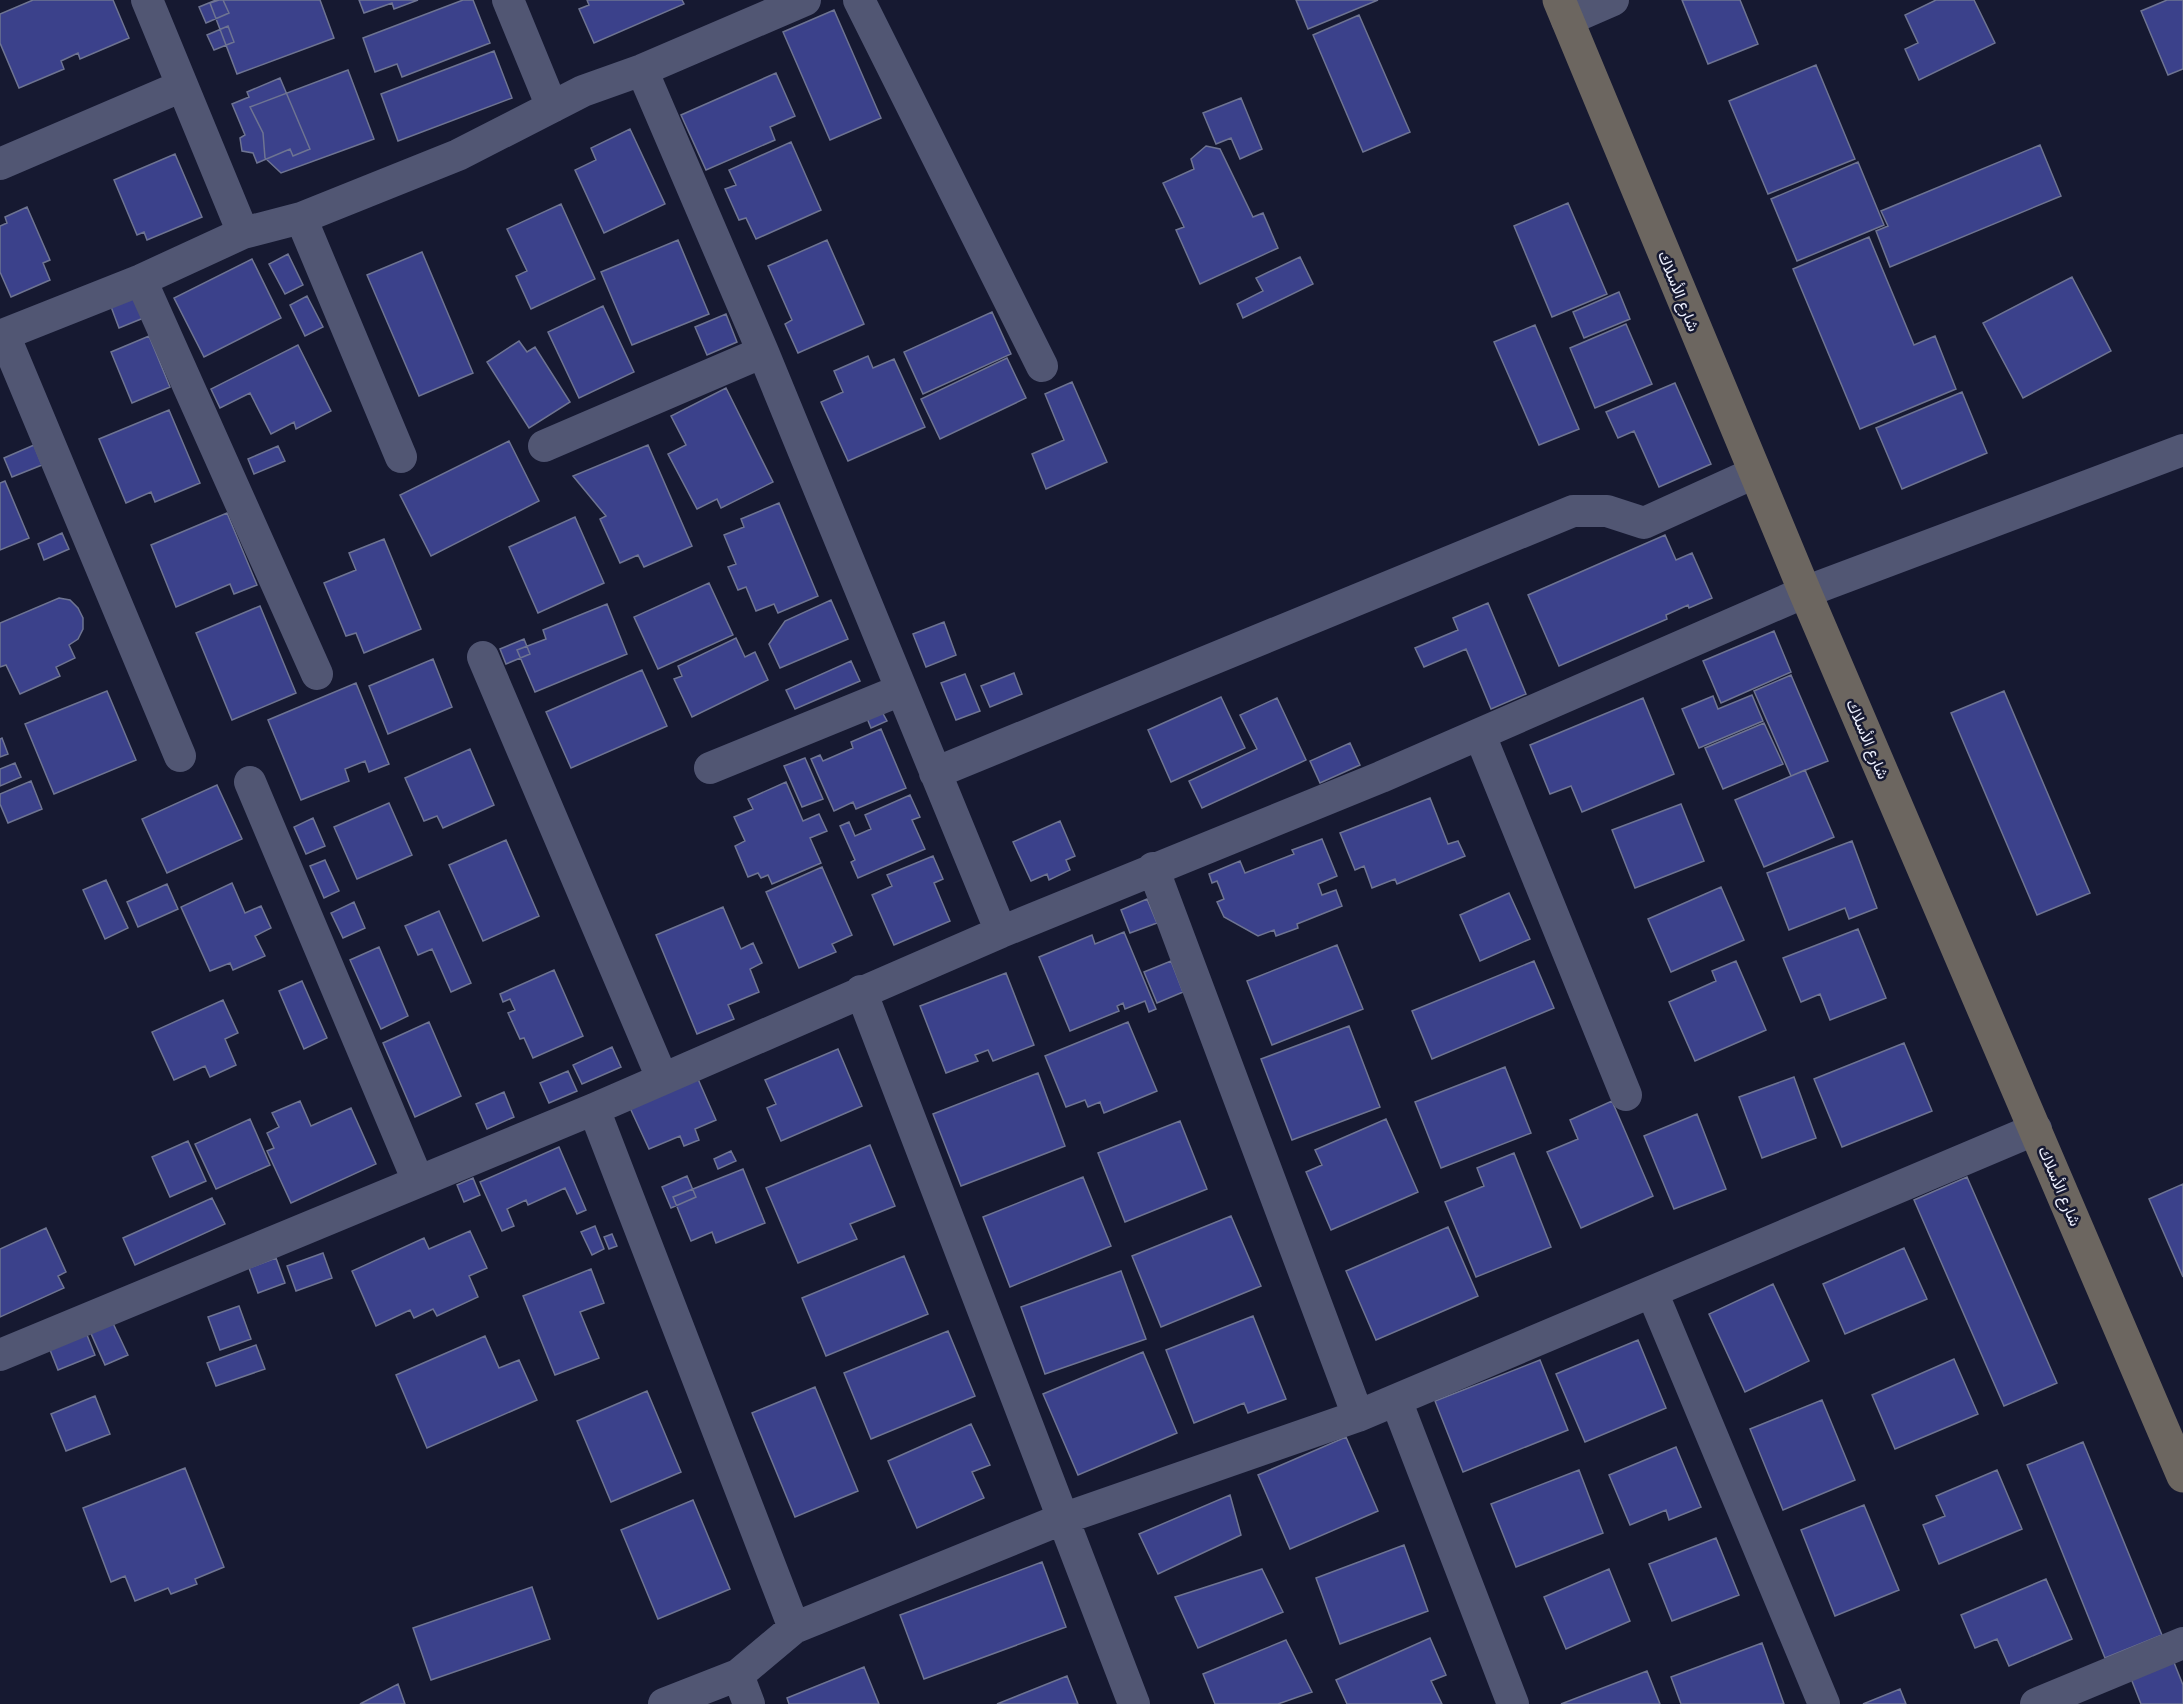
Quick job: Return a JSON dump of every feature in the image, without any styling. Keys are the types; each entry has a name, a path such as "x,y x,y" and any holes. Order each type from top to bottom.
{"street":[{"path":"147,0 243,233"},
{"path":"508,0 552,107"},
{"path":"180,756 2,335 141,280 243,233 301,218 458,155 583,92 642,70 805,0"},
{"path":"859,0 1042,366"},
{"path":"1563,10 1613,0"},
{"name":"شارع الأسلاك","path":"1563,10 1804,592 2183,1476"},
{"path":"642,70 763,352 1001,932"},
{"path":"0,164 182,86"},
{"path":"301,218 401,457"},
{"path":"141,280 317,674"},
{"path":"544,446 763,352"},
{"path":"0,1355 594,1108 1001,932 1480,735 1804,592 2183,450"},
{"path":"935,773 1573,511 1607,511 1644,523 1754,473"},
{"path":"483,657 662,1078"},
{"path":"710,768 901,690"},
{"path":"1480,735 1626,1095"},
{"path":"250,782 418,1181"},
{"path":"1154,868 1359,1416"},
{"path":"861,991 1134,1704"},
{"path":"594,1108 794,1628"},
{"path":"664,1704 738,1675 794,1628 1062,1519 1359,1416 2036,1129"},
{"path":"1652,1292 1824,1704"},
{"path":"1396,1400 1513,1704"},
{"path":"2036,1704 2183,1643"},
{"path":"738,1675 749,1704"}],"building":[{"path":"33,0 113,0 129,38 80,59 78,53 61,61 64,69 19,88 0,43 0,14"},
{"path":"216,0 223,0 229,13 206,23 199,7"},
{"path":"219,0 320,0 334,38 237,74 210,3"},
{"path":"359,0 418,0 394,9 392,3 364,13"},
{"path":"463,0 473,0 490,43 402,77 397,64 375,72 363,38"},
{"path":"587,0 682,0 684,4 594,43 579,9 589,5"},
{"path":"1296,0 1378,0 1308,29"},
{"path":"1682,0 1740,0 1758,44 1708,64"},
{"path":"1936,0 1974,0 1995,43 1919,80 1905,49 1918,43 1905,15"},
{"path":"2167,0 2183,0 2183,69 2168,75 2141,11"},
{"path":"834,10 881,118 830,140 783,32"},
{"path":"1359,15 1410,132 1363,152 1313,35"},
{"path":"228,26 234,42 214,50 207,35"},
{"path":"494,51 512,98 398,141 381,94"},
{"path":"1816,65 1855,159 1768,194 1729,101"},
{"path":"348,70 374,139 281,173 265,158 263,133 250,107"},
{"path":"776,73 795,116 770,127 775,140 706,170 681,115"},
{"path":"280,78 310,149 293,156 290,149 257,163 253,153 242,151 240,138 245,135 232,104 249,97 247,92"},
{"path":"1241,98 1262,149 1240,159 1231,138 1216,144 1203,113"},
{"path":"630,129 665,204 604,233 575,170 596,160 591,148"},
{"path":"791,142 821,210 756,239 746,218 739,220 725,189 736,185 729,170"},
{"path":"2040,145 2061,196 1890,267 1876,231 1888,226 1881,211"},
{"path":"1206,146 1220,149 1253,217 1263,213 1278,248 1200,284 1176,230 1184,227 1163,183 1194,169 1191,159"},
{"path":"175,154 202,217 147,240 144,232 137,235 114,180"},
{"path":"1858,162 1884,225 1797,261 1771,199"},
{"path":"1568,203 1607,294 1552,317 1514,226"},
{"path":"561,204 595,279 531,309 516,276 527,271 507,229"},
{"path":"27,207 50,260 43,263 50,280 11,297 0,272 0,226 7,223 5,217"},
{"path":"1869,237 1914,345 1935,336 1956,389 1860,429 1793,269"},
{"path":"678,240 709,314 632,345 601,272"},
{"path":"827,240 864,324 798,353 785,324 792,320 768,266"},
{"path":"422,252 473,373 419,396 367,275"},
{"path":"288,254 303,285 285,294 269,264"},
{"path":"1300,257 1313,284 1243,318 1237,304 1263,291 1256,278"},
{"path":"252,259 281,318 204,357 174,298"},
{"path":"2072,277 2111,351 2023,398 1983,323"},
{"path":"1619,292 1630,319 1584,338 1573,312"},
{"path":"137,293 146,317 119,328 110,304"},
{"path":"307,296 323,327 305,336 290,305"},
{"path":"603,306 634,372 579,398 548,332"},
{"path":"992,312 1011,354 923,394 904,352"},
{"path":"726,314 737,342 707,355 695,327"},
{"path":"1626,324 1652,384 1595,408 1570,348"},
{"path":"1535,325 1579,429 1539,445 1494,342"},
{"path":"149,336 170,387 132,403 111,352"},
{"path":"519,341 527,352 535,347 570,402 529,428 487,362"},
{"path":"298,345 331,411 296,429 294,422 271,434 250,393 220,408 211,389"},
{"path":"868,356 873,368 894,359 925,427 848,461 821,402 843,392 834,371"},
{"path":"1007,358 1026,398 940,439 921,399"},
{"path":"1072,382 1107,462 1046,489 1032,454 1064,440 1045,394"},
{"path":"1675,383 1711,464 1659,487 1634,431 1618,438 1606,412"},
{"path":"726,388 773,482 721,508 717,499 697,509 668,454 686,445 671,416"},
{"path":"1962,392 1987,453 1902,489 1876,428"},
{"path":"169,410 200,483 155,502 151,492 126,503 99,439"},
{"path":"509,441 539,501 431,556 400,495"},
{"path":"34,445 42,465 12,477 4,458"},
{"path":"648,445 692,546 644,567 638,555 620,563 600,519 606,516 573,476"},
{"path":"278,446 285,461 254,474 248,459"},
{"path":"5,481 29,538 0,550 0,483"},
{"path":"779,503 818,596 778,613 774,604 756,611 746,587 738,590 728,567 736,564 724,535 744,527 741,519"},
{"path":"227,513 257,585 234,594 230,584 176,607 151,545"},
{"path":"575,517 604,583 538,613 509,547"},
{"path":"62,533 69,549 44,560 38,544"},
{"path":"1665,535 1676,560 1692,553 1712,598 1689,608 1688,605 1666,615 1667,619 1559,666 1528,595"},
{"path":"384,539 421,629 364,653 356,633 346,636 324,583 356,570 349,553"},
{"path":"709,583 733,635 658,669 634,617"},
{"path":"59,598 70,600 78,608 83,618 83,629 78,639 69,645 75,658 56,667 60,676 20,694 6,665 0,667 0,623"},
{"path":"831,600 848,639 780,668 769,644 785,621"},
{"path":"1488,603 1526,694 1491,709 1466,649 1424,667 1415,648 1458,630 1453,618"},
{"path":"607,604 627,654 535,692 517,650 546,639 543,630"},
{"path":"260,606 296,693 232,720 196,633"},
{"path":"944,622 956,655 926,667 913,634"},
{"path":"1774,631 1791,672 1721,703 1703,661"},
{"path":"736,638 745,657 755,652 768,680 692,717 674,679 682,676 678,666"},
{"path":"524,639 530,654 506,664 500,649"},
{"path":"433,659 452,707 388,734 369,686"},
{"path":"851,661 860,681 795,709 786,690"},
{"path":"642,670 667,726 571,768 546,712"},
{"path":"1014,673 1022,694 990,707 981,686"},
{"path":"965,674 980,711 956,720 941,683"},
{"path":"1791,675 1828,761 1791,776 1754,691"},
{"path":"356,683 389,764 369,772 365,761 345,769 349,781 301,800 268,720"},
{"path":"107,691 136,760 54,794 25,724"},
{"path":"2004,691 2090,893 2037,915 1951,713"},
{"path":"1752,695 1763,721 1699,748 1682,709 1713,696 1718,709"},
{"path":"1221,697 1245,748 1171,782 1148,730"},
{"path":"1277,698 1306,760 1202,808 1189,781 1257,749 1240,715"},
{"path":"1643,698 1674,774 1582,812 1571,786 1550,794 1530,745"},
{"path":"881,710 887,721 871,728 866,716"},
{"path":"1764,723 1783,764 1723,789 1705,748"},
{"path":"881,729 906,788 856,809 853,802 834,811 811,759 820,755 823,761 853,748 851,742"},
{"path":"2,738 8,754 0,757 0,739"},
{"path":"1350,743 1360,765 1320,783 1310,761"},
{"path":"470,749 494,805 443,828 437,816 424,821 405,778"},
{"path":"805,758 823,799 802,807 784,766"},
{"path":"15,763 21,777 0,786 0,769"},
{"path":"1805,770 1834,837 1764,867 1735,800"},
{"path":"31,781 42,809 8,823 0,804 0,794"},
{"path":"786,782 803,821 819,814 827,831 810,838 821,863 772,884 768,875 761,878 758,873 748,877 735,846 745,841 734,817 753,809 748,799"},
{"path":"217,785 242,839 167,873 142,819"},
{"path":"910,795 920,817 912,820 925,849 858,878 851,862 855,860 840,826 849,822 855,836 871,829 865,815"},
{"path":"1430,798 1448,844 1458,841 1465,856 1397,884 1395,879 1372,888 1364,866 1355,870 1340,833"},
{"path":"389,803 412,855 357,879 334,827"},
{"path":"1681,804 1704,861 1635,888 1612,830"},
{"path":"313,818 325,846 306,854 294,827"},
{"path":"1060,821 1075,856 1066,860 1070,870 1049,880 1047,874 1031,881 1013,842"},
{"path":"1322,839 1337,876 1318,884 1322,895 1336,890 1342,906 1297,924 1298,928 1276,936 1274,930 1258,936 1224,917 1217,902 1224,899 1217,881 1212,883 1209,874 1240,861 1245,873 1294,854 1292,850"},
{"path":"506,840 539,916 483,941 449,865"},
{"path":"1852,841 1877,908 1849,919 1845,908 1789,930 1767,873"},
{"path":"933,856 943,879 934,883 950,921 894,945 872,895 892,886 887,875"},
{"path":"325,860 339,891 324,898 310,866"},
{"path":"822,867 852,935 832,944 836,952 799,968 766,892"},
{"path":"106,880 128,928 105,939 83,890"},
{"path":"232,883 245,913 261,906 271,928 255,936 265,956 233,970 230,963 210,971 181,907"},
{"path":"167,884 178,909 138,927 127,902"},
{"path":"1721,887 1744,940 1671,972 1648,919"},
{"path":"1509,893 1530,939 1480,961 1460,915"},
{"path":"1147,899 1157,923 1130,933 1121,910"},
{"path":"354,902 365,928 343,938 331,913"},
{"path":"723,907 741,949 753,943 762,963 750,969 759,992 728,1005 734,1019 697,1034 656,935"},
{"path":"439,911 471,983 451,992 432,949 418,955 405,926"},
{"path":"1858,929 1886,998 1830,1020 1820,994 1801,1002 1783,958"},
{"path":"1124,932 1156,1009 1149,1012 1145,1001 1125,1009 1123,1003 1117,1006 1119,1011 1070,1031 1039,957 1092,935 1095,944"},
{"path":"1337,945 1363,1009 1272,1045 1247,981"},
{"path":"379,947 408,1016 381,1029 350,960"},
{"path":"1171,961 1183,992 1157,1003 1144,972"},
{"path":"1534,961 1554,1008 1432,1059 1412,1011"},
{"path":"1736,961 1766,1030 1695,1061 1669,1002 1716,981 1712,971"},
{"path":"554,970 583,1036 533,1058 524,1038 520,1039 508,1013 515,1010 510,999 503,1002 500,994"},
{"path":"1006,973 1034,1045 993,1061 988,1050 975,1055 978,1061 946,1073 920,1006"},
{"path":"302,981 327,1038 304,1049 279,991"},
{"path":"223,1000 238,1033 225,1039 236,1065 210,1077 205,1066 174,1080 152,1032"},
{"path":"429,1022 461,1096 415,1117 383,1043"},
{"path":"1128,1022 1157,1091 1104,1113 1100,1102 1088,1107 1085,1100 1066,1107 1045,1056"},
{"path":"1349,1026 1380,1107 1292,1140 1261,1059"},
{"path":"1904,1043 1932,1111 1842,1147 1814,1079"},
{"path":"612,1047 621,1067 582,1084 573,1065"},
{"path":"838,1049 862,1106 781,1141 767,1108 776,1104 765,1080"},
{"path":"1505,1067 1531,1133 1441,1168 1415,1102"},
{"path":"568,1071 577,1091 549,1103 540,1083"},
{"path":"1038,1073 1065,1146 961,1186 933,1114"},
{"path":"1794,1077 1816,1138 1762,1158 1739,1097"},
{"path":"698,1079 716,1120 695,1129 699,1140 684,1146 680,1136 649,1149 630,1108"},
{"path":"504,1092 514,1117 487,1129 476,1104"},
{"path":"300,1101 311,1126 351,1108 376,1164 291,1203 267,1151 274,1148 267,1133 279,1127 272,1113"},
{"path":"1612,1101 1653,1196 1581,1228 1547,1152 1578,1139 1570,1120"},
{"path":"1697,1114 1726,1189 1674,1209 1644,1136"},
{"path":"250,1119 270,1165 216,1189 195,1144"},
{"path":"1386,1119 1418,1192 1331,1230 1306,1172 1322,1165 1315,1150"},
{"path":"1180,1121 1207,1189 1125,1222 1098,1153"},
{"path":"188,1141 206,1181 170,1197 152,1157"},
{"path":"870,1145 895,1206 850,1224 857,1239 798,1263 766,1188"},
{"path":"559,1147 586,1210 577,1214 565,1188 528,1205 526,1200 507,1209 514,1226 502,1231 480,1182"},
{"path":"731,1151 736,1161 718,1169 714,1159"},
{"path":"1514,1153 1551,1247 1476,1277 1445,1202 1484,1186 1477,1168"},
{"path":"743,1169 765,1223 716,1243 712,1232 691,1241 673,1197"},
{"path":"687,1176 696,1197 671,1208 662,1187"},
{"path":"1083,1177 1111,1246 1010,1287 983,1217"},
{"path":"1967,1177 2057,1383 2004,1406 1914,1200"},
{"path":"473,1178 480,1195 464,1202 457,1185"},
{"path":"2183,1184 2183,1277 2149,1199"},
{"path":"212,1198 225,1224 135,1265 123,1238"},
{"path":"1231,1216 1261,1286 1161,1327 1132,1256"},
{"path":"595,1226 604,1249 592,1255 581,1232"},
{"path":"1448,1227 1478,1296 1376,1340 1346,1271"},
{"path":"46,1228 66,1272 58,1276 64,1288 0,1317 0,1249"},
{"path":"470,1231 487,1268 469,1276 478,1297 437,1316 433,1309 414,1318 410,1310 376,1326 352,1271 424,1238 429,1249"},
{"path":"612,1234 617,1246 609,1249 604,1237"},
{"path":"1904,1248 1927,1299 1845,1334 1823,1284"},
{"path":"323,1253 332,1278 296,1291 287,1266"},
{"path":"904,1256 928,1314 826,1356 802,1298"},
{"path":"276,1258 285,1283 258,1293 249,1268"},
{"path":"591,1269 604,1303 580,1312 599,1358 555,1375 523,1296"},
{"path":"1121,1271 1146,1339 1045,1374 1021,1307"},
{"path":"1773,1284 1809,1361 1745,1392 1709,1314"},
{"path":"239,1306 251,1339 220,1350 208,1317"},
{"path":"1253,1316 1286,1399 1248,1413 1244,1403 1194,1423 1166,1350"},
{"path":"111,1319 128,1355 105,1365 89,1329"},
{"path":"85,1330 95,1355 58,1370 48,1345"},
{"path":"948,1331 975,1396 871,1439 844,1373"},
{"path":"485,1336 499,1368 519,1360 537,1400 427,1448 396,1375"},
{"path":"1638,1340 1666,1408 1585,1442 1556,1374"},
{"path":"256,1345 265,1369 216,1386 207,1363"},
{"path":"1143,1352 1177,1433 1078,1475 1043,1394"},
{"path":"1954,1359 1978,1414 1895,1449 1872,1395"},
{"path":"1540,1360 1568,1430 1463,1472 1435,1401"},
{"path":"815,1387 858,1491 795,1517 752,1413"},
{"path":"647,1391 681,1472 611,1502 577,1421"},
{"path":"95,1396 110,1434 66,1451 51,1414"},
{"path":"1822,1400 1855,1480 1783,1510 1750,1429"},
{"path":"971,1424 990,1465 972,1472 984,1498 917,1528 888,1461"},
{"path":"1346,1437 1378,1511 1290,1549 1258,1475"},
{"path":"2083,1442 2162,1635 2105,1658 2027,1465"},
{"path":"1676,1447 1701,1507 1669,1520 1666,1510 1630,1525 1609,1475"},
{"path":"185,1468 224,1567 195,1579 197,1584 171,1594 168,1588 135,1601 125,1576 111,1582 83,1508"},
{"path":"1579,1470 1603,1533 1516,1567 1491,1504"},
{"path":"1997,1470 2022,1529 1939,1564 1923,1525 1945,1516 1936,1496"},
{"path":"1230,1495 1241,1535 1158,1574 1139,1534"},
{"path":"693,1500 730,1589 658,1619 621,1530"},
{"path":"1864,1505 1899,1590 1835,1616 1801,1530"},
{"path":"1716,1538 1739,1595 1672,1621 1649,1564"},
{"path":"1404,1545 1428,1611 1340,1644 1316,1578"},
{"path":"1042,1562 1066,1627 924,1679 900,1615"},
{"path":"1262,1569 1283,1612 1198,1648 1175,1597"},
{"path":"1609,1569 1630,1621 1566,1649 1544,1597"},
{"path":"2046,1579 2072,1639 2009,1666 1997,1639 1975,1648 1961,1615"},
{"path":"532,1587 550,1639 431,1680 413,1628"},
{"path":"1430,1638 1446,1675 1431,1681 1442,1704 1347,1704 1336,1680"},
{"path":"1286,1640 1312,1692 1278,1704 1215,1704 1203,1674"},
{"path":"1762,1643 1784,1704 1681,1704 1671,1677"},
{"path":"2173,1660 2183,1685 2183,1704 2141,1704 2130,1676"},
{"path":"864,1667 879,1704 789,1704 787,1698"},
{"path":"1647,1671 1660,1704 1561,1704"},
{"path":"1067,1676 1078,1704 997,1704"},
{"path":"398,1684 405,1704 360,1704"},
{"path":"1900,1689 1906,1704 1863,1704"}]}
